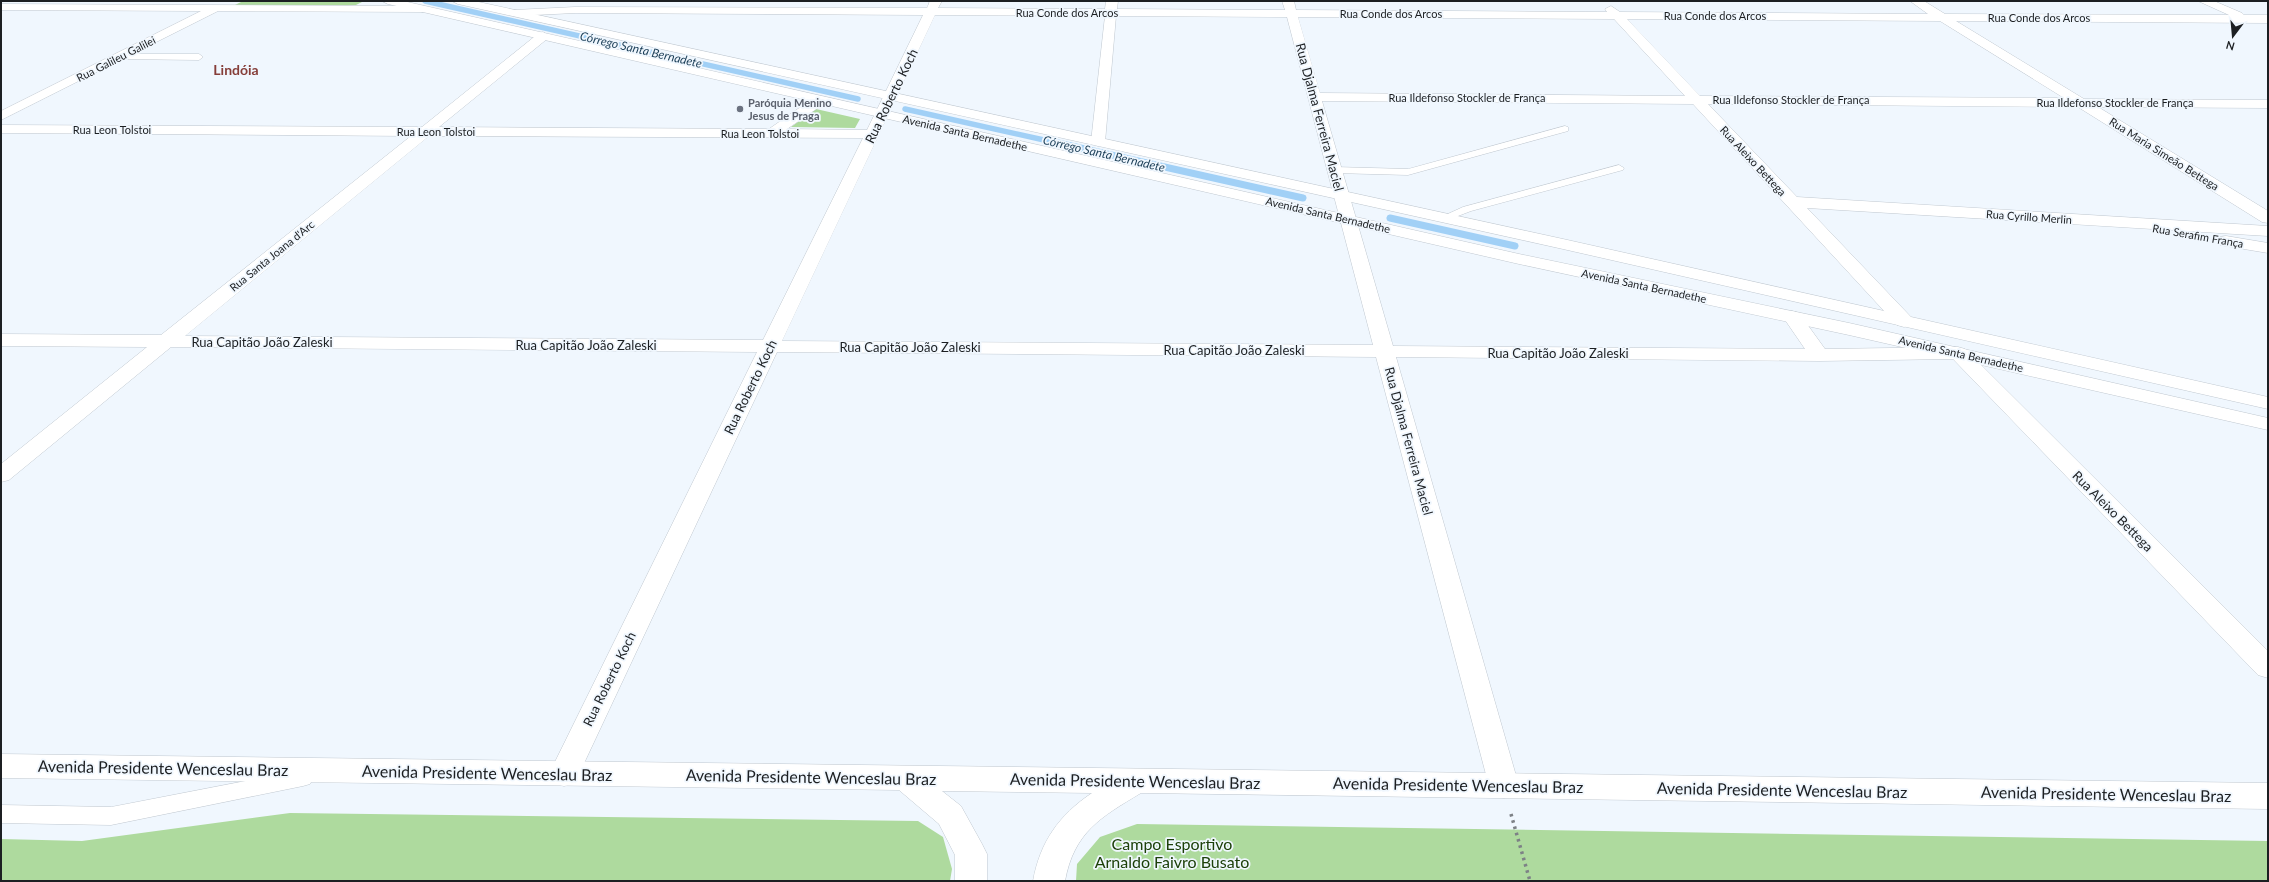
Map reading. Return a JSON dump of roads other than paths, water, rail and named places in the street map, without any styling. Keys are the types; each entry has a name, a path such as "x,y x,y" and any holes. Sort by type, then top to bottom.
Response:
{"street":[{"name":"Rua Galileu Galilei","path":"1,116 231,1"},
{"path":"346,9 363,7 377,1"},
{"name":"Avenida Santa Bernadethe","path":"388,1 820,100 886,105 1098,142 1445,218 2268,403"},
{"name":"Avenida Santa Bernadethe","path":"458,1 559,23 1348,220 1531,262 1958,353 2268,424"},
{"path":"559,23 586,1"},
{"path":"751,11 759,1"},
{"name":"Rua Aleixo Bettega","path":"1603,1 1904,321"},
{"name":"Rua Maria Simeão Bettega","path":"1916,1 2268,218"},
{"path":"2204,1 2268,26"},
{"name":"Rua Conde dos Arcos","path":"514,13 575,10 751,11 934,6 1289,7 1616,16 2268,19"},
{"name":"Rua Roberto Koch","path":"564,774 934,6"},
{"path":"1,7 424,9"},
{"path":"1098,142 1111,7"},
{"name":"Rua Djalma Ferreira Maciel","path":"1289,7 1504,786"},
{"name":"Rua Santa Joana d'Arc","path":"1,475 543,36"},
{"name":"Rua Ildefonso Stockler de França","path":"1314,97 2268,104"},
{"path":"771,134 820,100"},
{"name":"Rua Leon Tolstoi","path":"1,129 872,134"},
{"name":"Rua Cyrillo Merlin","path":"1791,202 2268,231"},
{"name":"Rua Serafim França","path":"2129,223 2268,248"},
{"path":"1792,317 1819,355"},
{"name":"Rua Capitão João Zaleski","path":"1,340 1819,355 1958,353"},
{"name":"Rua Aleixo Bettega","path":"1958,353 2268,668"},
{"name":"Avenida Presidente Wenceslau Braz","path":"1,766 2268,796"},
{"path":"906,778 950,815 971,854 971,881"},
{"path":"1049,881 1050,866 1067,830 1093,807 1136,781"}],"lane":[{"path":"120,57 199,57"},
{"path":"1334,170 1408,172 1565,129"},
{"path":"1445,218 1467,209 1619,168"},
{"path":"1,814 111,816 337,771"}],"waterway":[{"name":"Córrego Santa Bernadete","path":"425,1 858,99"},
{"name":"Córrego Santa Bernadete","path":"905,109 1053,142"},
{"name":"Córrego Santa Bernadete","path":"1049,141 1303,198"},
{"name":"Córrego Santa Bernadete","path":"1390,218 1515,246"}],"place":[{"name":"Paróquia Menino Jesus de Praga","path":"740,109"}],"district":[{"name":"Lindóia","path":"236,70"}],"park label":[{"name":"Campo Esportivo Arnaldo Faivro Busato","path":"1172,853"}]}
